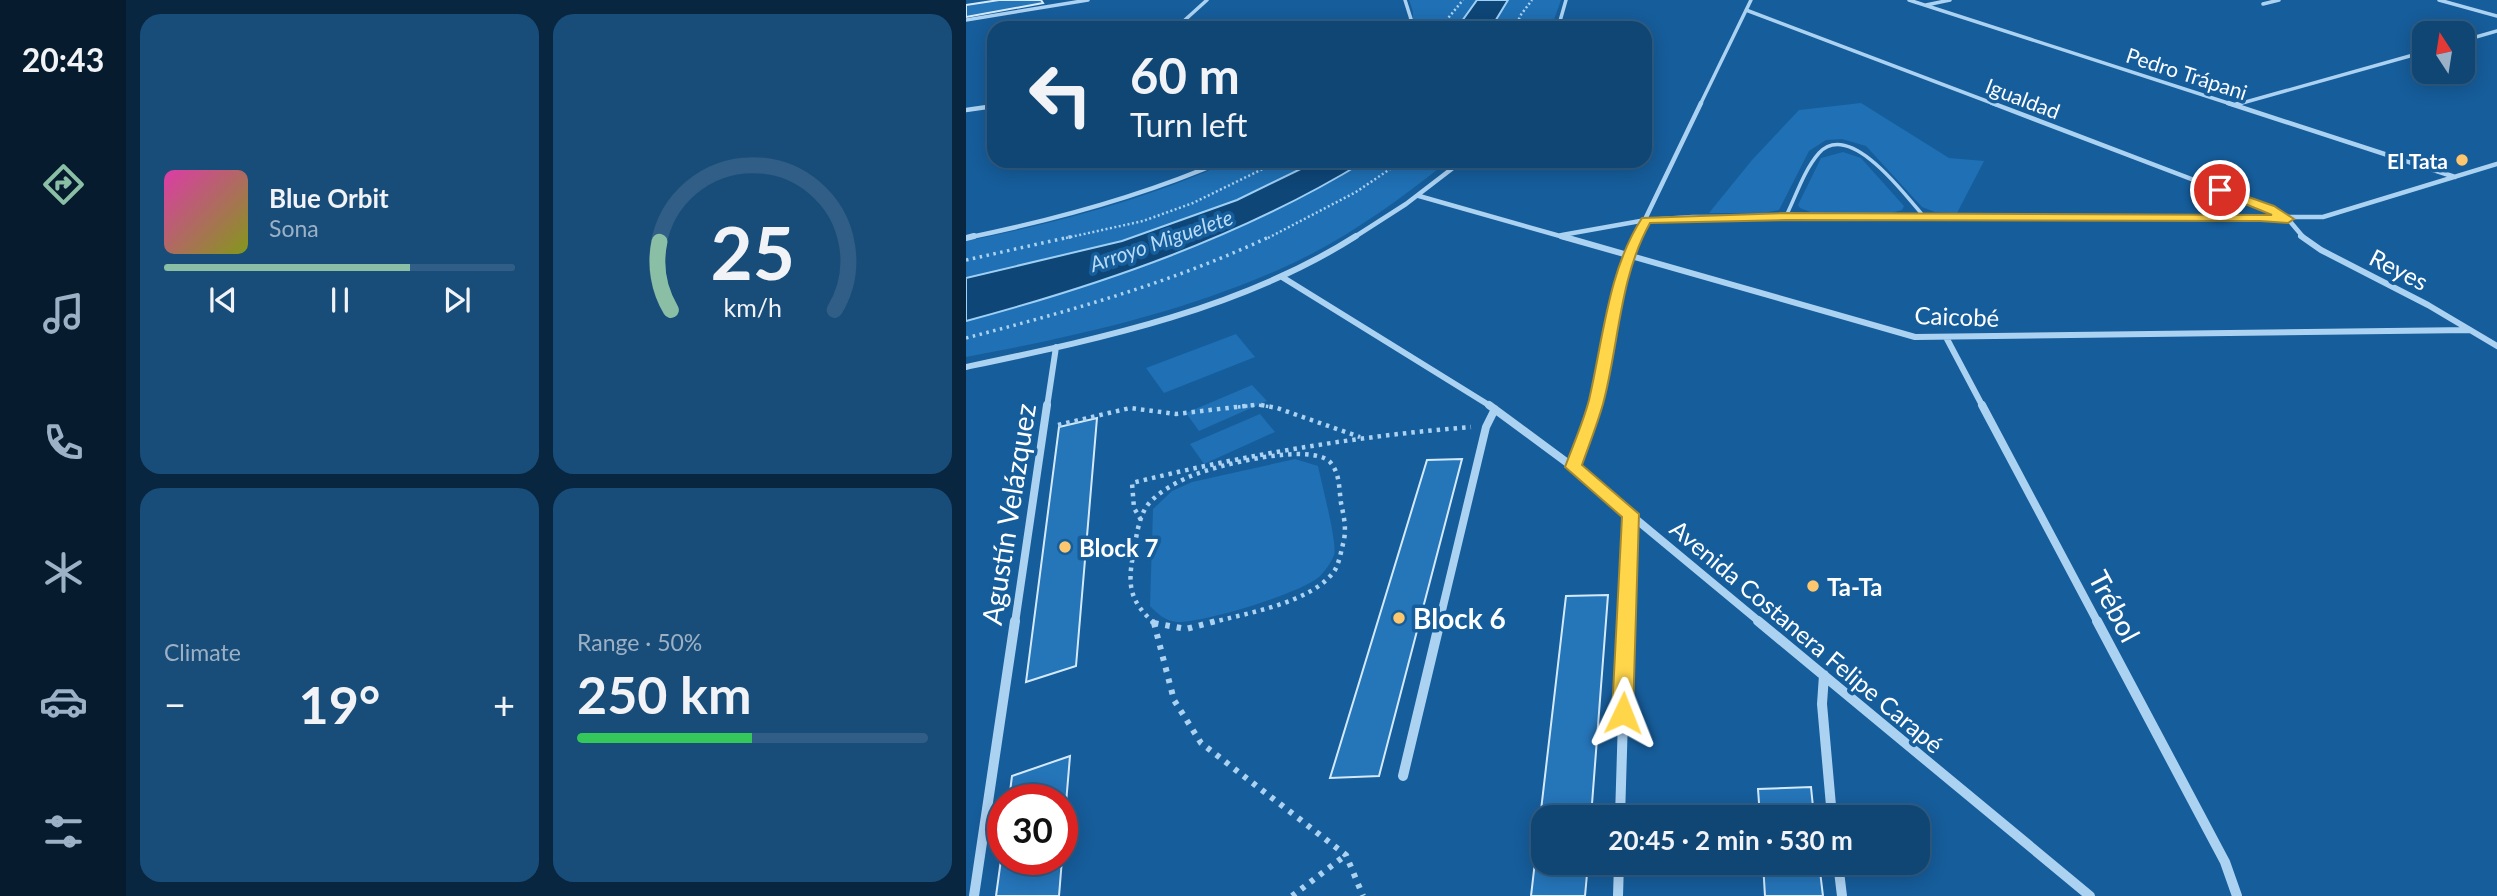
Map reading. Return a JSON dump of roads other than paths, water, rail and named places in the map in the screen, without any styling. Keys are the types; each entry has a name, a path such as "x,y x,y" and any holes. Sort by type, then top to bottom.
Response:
{"street":[{"path":"1051,0 1054,6"},
{"path":"966,20 1088,0"},
{"path":"1184,21 1207,0"},
{"path":"1405,0 1411,19 1409,21"},
{"path":"1560,21 1566,0"},
{"path":"1573,467 1595,404 1620,286 1637,235 1751,0"},
{"name":"Pedro Trápani","path":"1909,0 2455,177"},
{"path":"1925,5 1950,0"},
{"path":"2263,4 2279,0"},
{"path":"2439,0 2497,16"},
{"name":"Igualdad","path":"1746,10 2270,209 2288,219"},
{"path":"2475,37 2497,31"},
{"path":"2234,105 2412,55"},
{"path":"966,110 987,107"},
{"path":"1559,236 1646,220 1786,216 2323,217 2497,164"},
{"path":"966,238 1033,224 1094,207 1203,168"},
{"path":"966,367 1151,325 1282,277 1337,249 1419,196 1453,168"},
{"path":"2483,169 2497,173"},
{"name":"Caicobé","path":"1419,196 1915,337 1947,339 2470,330"},
{"name":"Reyes","path":"2288,219 2302,237 2320,250 2428,305 2497,346"},
{"name":"Avenida Costanera Felipe Carapé","path":"1282,277 1494,409 1573,467 2080,891 2090,896"},
{"name":"Trébol","path":"1947,339 2225,862 2237,896"},
{"name":"Agustín Velázquez","path":"974,896 1056,347"},
{"path":"1403,776 1486,427 1494,409"},
{"path":"1620,805 1630,514"},
{"path":"1824,675 1822,704 1831,805"},
{"path":"1618,896 1619,875"},
{"path":"1839,875 1842,896"}],"lane":[{"path":"1786,216 1819,152 1831,146 1846,145 1861,150 1925,218"}],"water":[{"path":"1477,0 1508,0 1495,21 1462,21"},
{"name":"Arroyo Miguelete","path":"1303,168 1353,168 1271,212 1172,255 1069,291 966,321 966,278 1122,241 1237,200"}],"place":[{"name":"El Tata","path":"2462,160"},
{"name":"Block 7","path":"1065,547"},
{"name":"Ta-Ta","path":"1813,586"},
{"name":"Block 6","path":"1399,618"}]}
